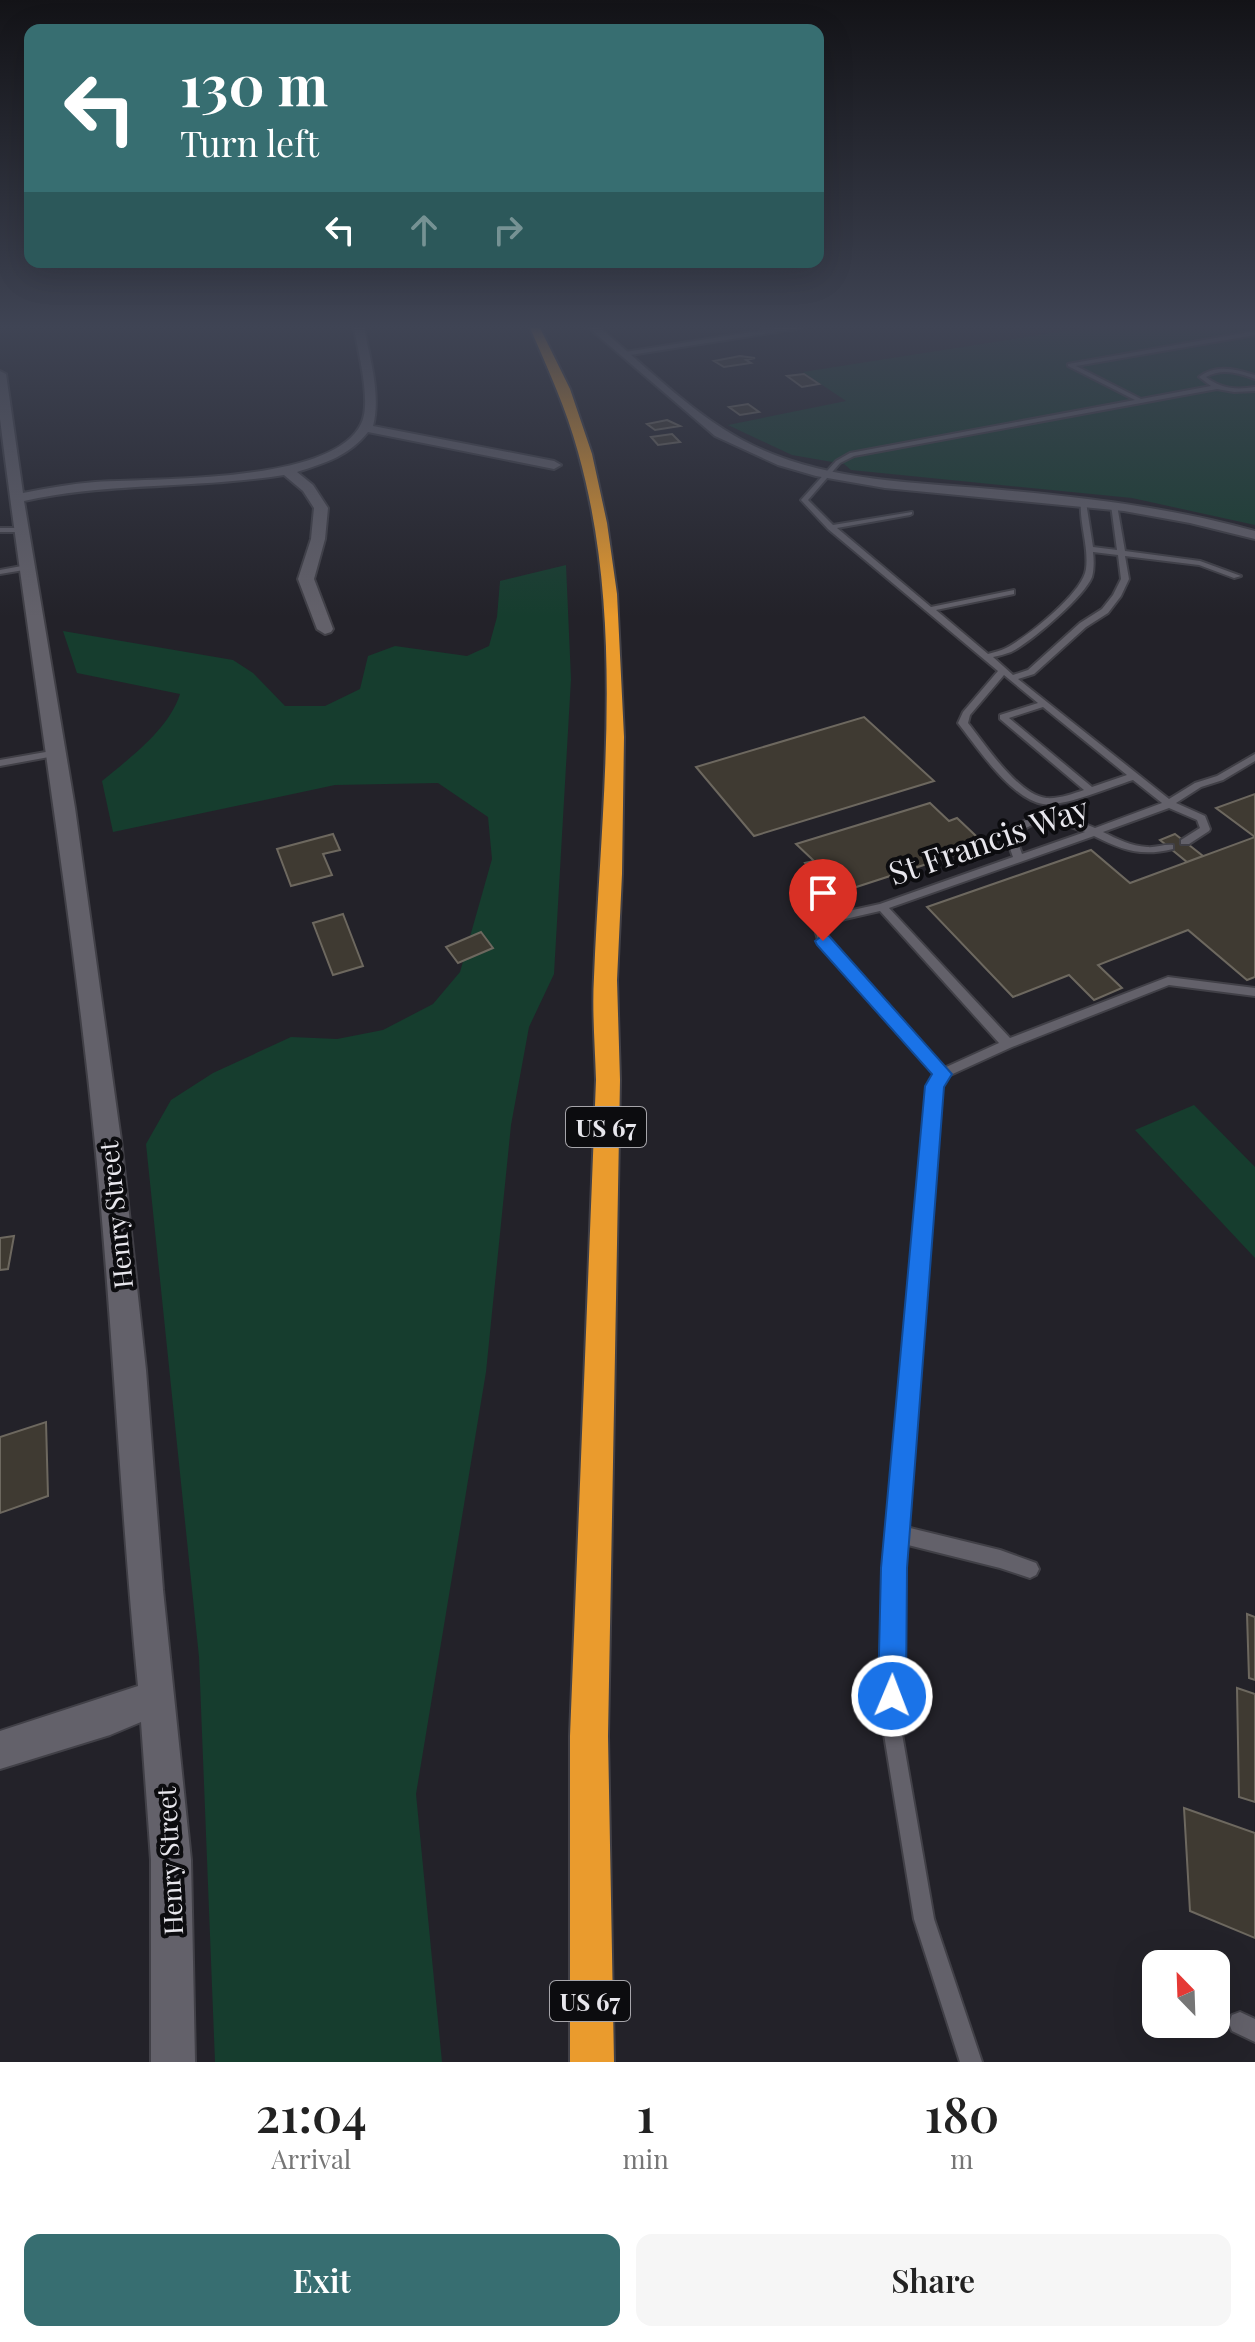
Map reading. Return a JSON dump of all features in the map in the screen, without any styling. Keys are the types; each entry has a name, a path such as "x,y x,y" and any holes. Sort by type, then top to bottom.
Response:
{"highway":[{"name":"US 67","path":"577,424 601,523 610,628 612,873 605,997 608,1080 589,1736 592,2062"}],"street":[{"name":"Henry Street","path":"4,424 17,498 10,530 14,569 57,753 109,1154 131,1370 146,1590 171,1860 173,2062"},
{"path":"17,498 65,489 288,471 345,449 366,424"},
{"path":"712,424 731,440 774,459 826,475 875,483 1166,512 1255,535"},
{"path":"365,428 554,465"},
{"path":"288,471 308,488 321,508 318,539 306,579 325,629"},
{"path":"0,1750 110,1716 158,1696"}],"lane":[{"path":"1014,424 852,454 826,475 804,500 831,527 1044,704 1169,804 1201,818 1205,829 1185,842"},
{"path":"986,657 1010,649 1075,598 1085,585 1089,574 1089,549 1083,502"},
{"path":"1012,678 1031,672 1083,625 1105,611 1125,579 1114,505"},
{"path":"831,527 910,513"},
{"path":"1089,549 1200,563 1237,576"},
{"path":"931,609 1011,592"},
{"path":"1003,671 966,714 963,723 1009,778 1037,800 1051,801 1134,776"},
{"path":"1044,704 1003,717 1091,791"},
{"path":"0,763 57,753"},
{"name":"St Francis Way","path":"1008,1044 882,907 1169,804 1198,785 1220,778 1255,757"},
{"path":"1051,801 1052,816"},
{"path":"1019,858 1013,843 1018,828 1030,821 1052,816 1117,844 1147,851 1169,847"},
{"path":"882,907 819,925 823,941 942,1074"},
{"path":"971,2062 924,1919 892,1728 898,1534 934,1086 942,1074 1008,1044 1168,981 1255,992"},
{"path":"898,1534 1030,1569"}],"green space":[{"path":"1255,424 1255,525 1132,498 851,470 844,464 792,455 728,425"},
{"path":"566,565 571,679 554,974 529,1027 511,1125 486,1372 416,1794 442,2062 215,2062 199,1657 146,1144 171,1100 213,1073 291,1037 337,1039 383,1030 433,1004 460,972 492,859 488,817 438,783 335,785 113,832 102,781 158,731 180,694 77,673 63,631 233,660 253,673 285,706 325,706 360,689 368,656 395,646 467,656 489,646 497,617 500,581"},
{"path":"1194,1105 1255,1167 1255,1258 1135,1130"}],"building":[{"path":"647,424 680,426 655,430"},
{"path":"672,434 680,442 658,445 651,437"},
{"path":"864,717 934,781 754,836 696,767"},
{"path":"1255,794 1255,837 1216,808"},
{"path":"930,803 949,821 957,818 976,836 972,839 979,847 844,891 828,877 814,875 805,863 814,861 796,844"},
{"path":"333,834 340,850 323,854 332,875 291,886 277,849"},
{"path":"1175,834 1203,856 1187,862 1160,840"},
{"path":"1255,837 1255,977 1247,980 1188,930 1098,965 1122,988 1094,1000 1069,975 1013,997 927,907 1091,850 1130,883"},
{"path":"343,914 363,966 333,975 313,923"},
{"path":"481,932 493,948 458,963 446,947"},
{"path":"14,1236 8,1269 0,1270 0,1238"},
{"path":"46,1422 48,1496 0,1513 0,1437"},
{"path":"1247,1614 1255,1617 1255,1680 1249,1678"},
{"path":"1237,1688 1255,1694 1255,1802 1239,1797"},
{"path":"1184,1808 1255,1833 1255,1938 1190,1911"}],"route":[{"path":"823,941 942,1074 934,1086 910,1406 894,1568 892,1696"}]}
